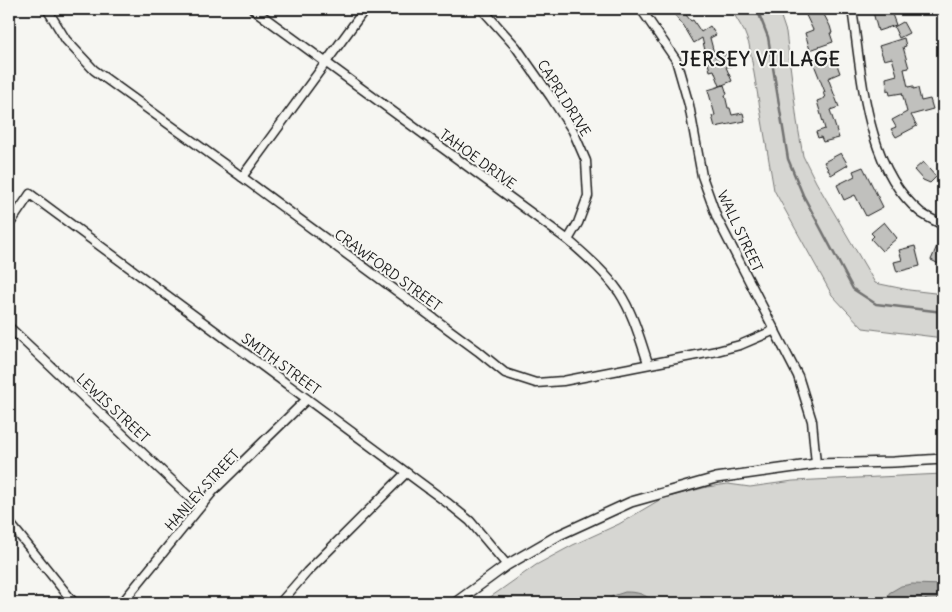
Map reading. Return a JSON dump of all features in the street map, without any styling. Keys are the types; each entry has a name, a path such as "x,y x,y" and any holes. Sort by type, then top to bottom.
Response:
{"street":[{"name":"CRAWFORD STREET","path":"47,9 66,40 94,70 506,373 536,383 563,381 732,347 774,330"},
{"name":"TAHOE DRIVE","path":"253,9 568,240 599,268 620,293 634,320 648,363"},
{"path":"242,177 365,9"},
{"name":"CAPRI DRIVE","path":"482,9 516,46 551,97 573,131 586,161 588,196 578,223 568,240"},
{"name":"WALL STREET","path":"642,9 676,60 690,105 702,176 717,218 798,376 812,421 816,464"},
{"path":"852,9 868,120 878,153 901,192 920,212 943,225"},
{"name":"SMITH STREET","path":"9,224 30,194 470,521 507,565"},
{"name":"LEWIS STREET","path":"9,326 200,507"},
{"name":"HANLEY STREET","path":"122,603 200,507 307,399"},
{"path":"455,603 507,565 559,534 631,502 716,478 816,464 943,459"},
{"path":"280,603 306,572 406,473"},
{"path":"9,522 74,603"}],"shaded area":[{"path":"731,9 775,9 781,17 786,32 803,156 816,182 875,283 943,294 943,338 863,328 832,295 774,190 749,44"},
{"path":"943,474 943,603 482,603 536,565 573,545 619,524 661,499 707,487 728,484 750,487 793,481"},
{"path":"912,584 943,585 943,598 927,599 916,603 890,603 888,600 889,593 901,586"},
{"path":"625,592 641,594 648,597 654,603 602,603 613,596"}],"building":[{"path":"670,9 681,9 691,21 693,20 701,32 710,26 716,35 710,38 715,57 727,54 731,66 726,67 732,81 720,86 714,70 710,71 702,38 694,43 684,26"},
{"path":"803,9 821,9 830,26 833,42 810,50 805,33 813,30"},
{"path":"890,9 896,25 878,31 873,12"},
{"path":"903,22 909,33 899,38 894,27"},
{"path":"904,38 906,46 903,47 909,68 904,69 908,87 918,88 921,101 930,99 933,109 911,115 917,126 896,137 891,129 896,127 892,120 907,112 902,93 890,95 889,90 887,91 886,78 897,75 892,58 884,60 879,46"},
{"path":"833,54 840,73 828,78 839,107 830,110 839,138 823,142 821,137 818,138 816,132 825,129 817,101 825,98 823,92 825,92 813,62"},
{"path":"724,85 728,108 730,108 732,115 743,113 745,121 715,127 712,116 715,115 708,90"},
{"path":"841,153 848,165 831,175 824,162"},
{"path":"923,162 936,177 930,183 923,180 914,170"},
{"path":"863,167 883,207 866,216 855,195 844,200 837,185 855,176 853,171"},
{"path":"884,222 897,238 882,251 871,239 874,236 871,233"},
{"path":"915,246 920,266 897,272 894,262 902,260 899,250"},
{"path":"937,246 943,249 943,266 931,260"}],"waterway":[{"path":"757,9 768,37 788,159 803,195 853,289 876,304 943,312"}],"district":[{"name":"JERSEY VILLAGE","path":"760,59"}]}
